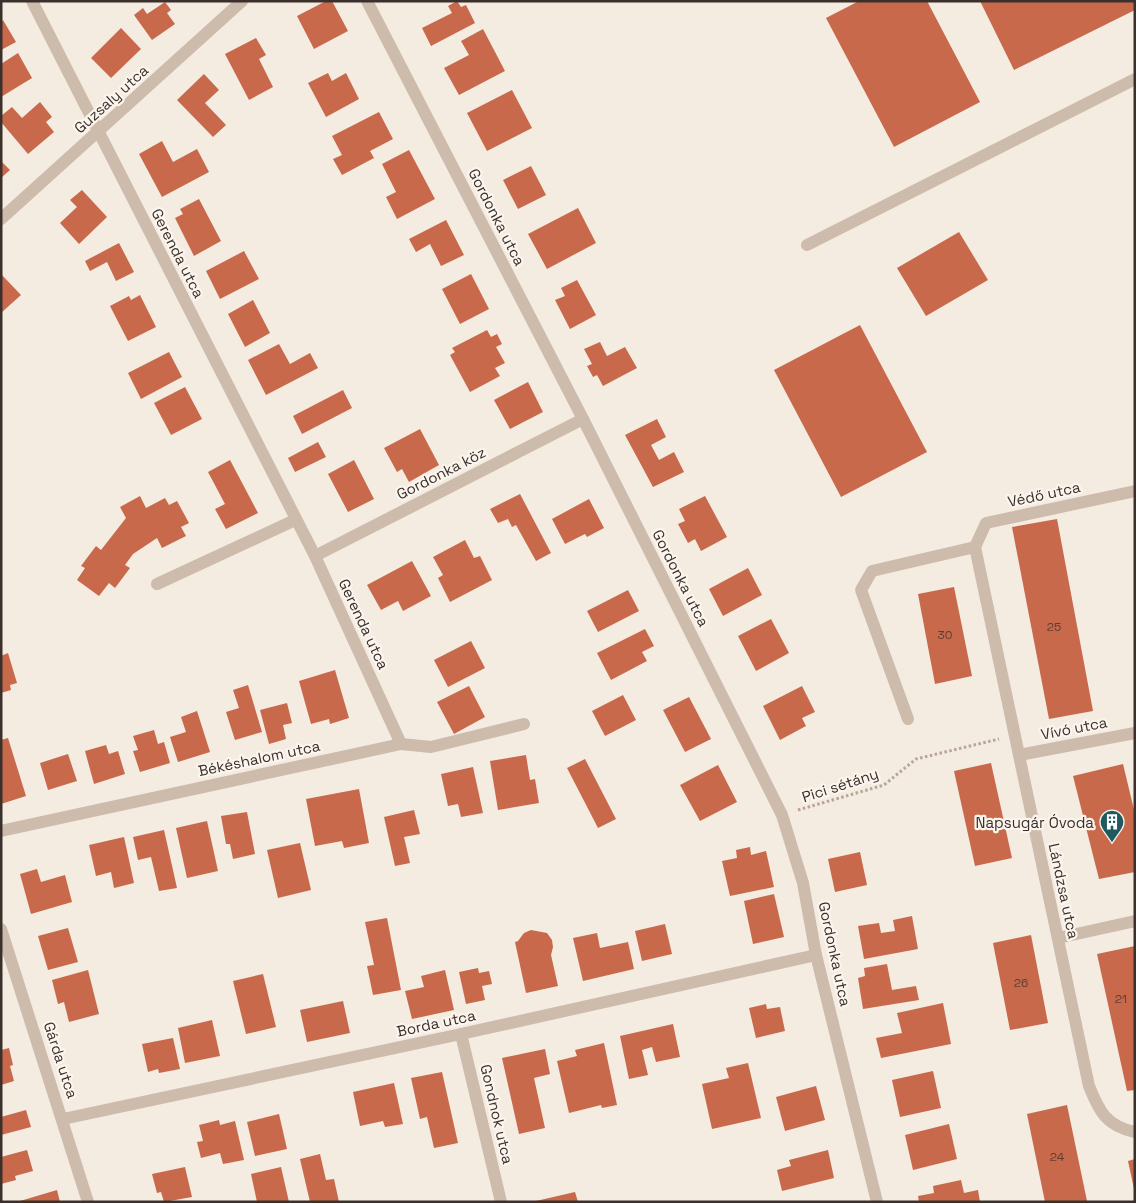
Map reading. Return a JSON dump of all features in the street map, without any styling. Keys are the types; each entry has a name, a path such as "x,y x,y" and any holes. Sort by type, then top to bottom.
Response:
{"street":[{"name":"Gerenda utca","path":"32,1 315,556 401,744"},
{"name":"Guzsaly utca","path":"1,219 242,1"},
{"name":"Gordonka utca","path":"367,1 583,419 782,815 803,882 816,955 877,1202"},
{"path":"807,245 1135,79"},
{"name":"Gordonka köz","path":"315,556 583,419"},
{"name":"Védő utca","path":"975,547 986,523 1135,491"},
{"path":"157,584 295,520"},
{"path":"908,718 861,590 872,571 975,547"},
{"name":"Lándzsa utca","path":"975,547 1089,1086 1099,1111 1120,1128 1135,1132"},
{"name":"Békéshalom utca","path":"1,831 401,744 431,748 524,724"},
{"name":"Vívó utca","path":"1019,756 1135,733"},
{"path":"1058,938 1135,921"},
{"name":"Gárda utca","path":"1,929 88,1202"},
{"name":"Borda utca","path":"62,1119 461,1034 816,955"},
{"name":"Gondnok utca","path":"461,1034 500,1202"}],"path":[{"name":"Pici sétány","path":"782,815 884,785 916,759 1015,735"}],"building":[{"path":"326,1 332,1 348,31 314,49 297,16"},
{"path":"457,1 461,7 466,5 475,23 431,46 422,28 452,13 448,6"},
{"path":"859,1 927,1 980,102 894,147 826,18"},
{"path":"980,1 1135,1 1135,10 1014,70"},
{"path":"165,2 171,10 167,13 175,24 152,40 134,15 143,8 147,14"},
{"path":"3,20 16,42 1,50 1,22"},
{"path":"121,28 141,49 111,78 91,58"},
{"path":"483,29 505,71 459,95 444,68 469,55 461,41"},
{"path":"256,38 266,55 259,59 273,87 249,100 225,54"},
{"path":"18,53 32,78 1,97 1,64"},
{"path":"328,73 332,81 346,73 359,99 326,117 308,83"},
{"path":"204,74 219,90 205,103 226,125 213,137 177,100"},
{"path":"512,90 532,128 487,151 467,113"},
{"path":"40,102 52,117 46,122 54,132 28,154 1,122 1,116 12,107 22,118"},
{"path":"379,112 393,139 370,151 374,158 342,175 333,159 342,155 332,136"},
{"path":"162,141 173,162 197,149 209,172 162,197 139,154"},
{"path":"409,150 435,199 397,219 386,197 396,192 382,164"},
{"path":"1,161 10,170 1,178"},
{"path":"531,166 546,195 518,209 503,180"},
{"path":"82,190 107,217 79,244 60,223 77,207 70,200"},
{"path":"199,199 221,241 194,256 175,218 183,214 180,209"},
{"path":"578,208 596,243 547,269 528,234"},
{"path":"446,220 464,255 441,266 430,244 416,252 409,239"},
{"path":"959,232 988,280 926,316 897,268"},
{"path":"119,243 134,272 116,281 107,262 90,271 85,261"},
{"path":"244,251 259,279 220,299 206,271"},
{"path":"1,274 21,295 1,313"},
{"path":"471,274 489,309 460,324 442,289"},
{"path":"577,280 596,315 570,329 555,300 565,296 561,288"},
{"path":"140,295 156,327 128,341 110,306 129,296 131,300"},
{"path":"253,300 270,333 245,347 228,314"},
{"path":"860,325 927,452 841,497 774,370"},
{"path":"487,330 491,337 497,334 502,344 496,347 505,363 495,368 500,376 470,392 450,355 455,352 452,348"},
{"path":"600,342 607,356 625,347 637,368 603,386 597,375 593,377 587,366 592,364 584,349"},
{"path":"279,344 290,364 310,353 318,368 266,395 248,360"},
{"path":"169,352 182,377 141,399 128,373"},
{"path":"528,382 543,412 510,429 494,400"},
{"path":"185,387 202,419 171,435 154,403"},
{"path":"343,390 352,408 302,434 293,416"},
{"path":"657,419 666,437 651,445 659,460 674,452 684,472 653,487 625,435"},
{"path":"420,429 439,465 409,482 402,469 397,472 384,448"},
{"path":"318,442 326,457 295,472 288,458"},
{"path":"230,460 258,513 226,529 215,509 225,504 208,472"},
{"path":"354,460 374,499 348,512 328,474"},
{"path":"520,494 551,553 536,561 516,525 512,527 508,519 498,523 490,509"},
{"path":"140,496 146,508 165,498 169,505 177,501 189,523 181,527 186,536 162,548 157,538 133,554 125,565 130,568 115,588 109,583 99,596 77,580 85,568 81,566 96,546 101,550 126,518 120,507"},
{"path":"705,496 727,537 701,551 695,539 688,543 678,524 685,521 679,509"},
{"path":"589,499 604,528 587,537 585,534 565,544 552,519"},
{"path":"1057,519 1093,711 1049,719 1012,527"},
{"path":"465,540 474,558 480,556 492,580 450,602 438,578 443,575 433,557"},
{"path":"412,561 431,596 403,611 398,601 381,610 367,585"},
{"path":"748,568 762,595 723,616 709,589"},
{"path":"954,587 972,676 935,684 918,594"},
{"path":"628,590 639,611 598,632 587,611"},
{"path":"771,619 789,653 756,671 738,636"},
{"path":"645,629 654,646 642,652 647,661 611,680 597,653"},
{"path":"471,641 485,668 448,687 434,660"},
{"path":"8,653 17,683 10,685 11,690 1,693 1,656"},
{"path":"335,670 349,718 330,724 329,719 311,724 299,681"},
{"path":"248,685 262,732 235,740 226,712 239,708 233,690"},
{"path":"469,686 485,717 454,734 437,702"},
{"path":"802,686 815,712 802,718 806,726 780,740 763,706"},
{"path":"623,695 636,720 605,736 592,711"},
{"path":"689,697 711,739 685,752 663,710"},
{"path":"287,703 292,723 283,725 286,739 269,744 260,710"},
{"path":"197,711 210,752 178,762 170,737 186,732 181,717"},
{"path":"154,730 158,744 164,742 170,763 140,772 133,751 138,750 133,736"},
{"path":"8,738 26,796 1,804 1,740"},
{"path":"106,745 109,754 118,751 125,774 94,784 85,751"},
{"path":"68,754 77,781 48,790 40,763"},
{"path":"526,755 530,780 535,779 539,803 498,810 490,761"},
{"path":"585,759 616,819 598,828 567,768"},
{"path":"991,763 1012,858 975,866 954,771"},
{"name":"Napsugár Óvoda","path":"1123,764 1135,814 1135,872 1099,879 1073,776"},
{"path":"718,765 737,802 700,821 680,785"},
{"path":"473,767 483,813 461,817 458,804 448,806 441,774"},
{"path":"359,789 369,843 344,848 342,841 315,846 306,799"},
{"path":"414,810 420,834 404,837 410,863 395,866 384,817"},
{"path":"247,812 255,854 233,859 230,844 226,844 221,816"},
{"path":"207,821 218,871 187,878 176,828"},
{"path":"164,830 177,888 159,891 151,857 138,860 133,837"},
{"path":"124,837 134,883 114,888 111,872 96,876 89,845"},
{"path":"300,843 311,890 278,898 267,850"},
{"path":"750,847 751,855 766,851 774,887 730,896 722,861 737,858 736,850"},
{"path":"860,852 867,885 835,892 828,859"},
{"path":"37,869 41,882 65,875 72,902 31,914 20,874"},
{"path":"774,894 784,937 753,944 744,901"},
{"path":"912,916 918,949 864,959 858,926 879,923 881,933 895,931 893,920"},
{"path":"387,918 401,990 373,995 367,966 374,965 365,922"},
{"path":"665,924 672,954 642,961 635,931"},
{"path":"68,928 78,962 48,970 38,936"},
{"path":"531,930 547,933 552,940 551,955 558,986 526,993 515,942 524,933"},
{"path":"597,933 600,948 628,942 634,969 583,981 573,938"},
{"path":"1031,935 1048,1023 1010,1030 993,943"},
{"path":"1135,946 1135,1090 1127,1091 1097,954"},
{"path":"887,964 892,990 916,986 919,1000 863,1009 858,978 865,976 864,968"},
{"path":"478,968 479,973 489,971 492,984 482,986 485,1000 466,1004 459,972"},
{"path":"88,970 99,1014 69,1022 64,1002 58,1004 52,980"},
{"path":"445,970 454,1010 412,1019 405,991 424,987 421,976"},
{"path":"263,974 276,1027 246,1034 233,981"},
{"path":"343,1001 350,1033 307,1042 300,1010"},
{"path":"943,1003 951,1044 881,1058 876,1038 902,1033 897,1013"},
{"path":"766,1004 767,1009 780,1007 785,1031 756,1038 749,1008"},
{"path":"212,1020 220,1056 185,1063 178,1028"},
{"path":"673,1024 680,1057 656,1062 652,1047 642,1050 648,1075 629,1079 620,1036"},
{"path":"173,1038 180,1069 159,1073 158,1069 148,1072 142,1044"},
{"path":"604,1043 617,1105 602,1108 601,1105 569,1113 557,1061 577,1056 575,1050"},
{"path":"9,1048 13,1065 10,1066 14,1081 1,1085 1,1050"},
{"path":"545,1049 550,1074 534,1078 545,1128 519,1134 502,1058"},
{"path":"748,1063 761,1118 712,1129 702,1084 729,1078 726,1068"},
{"path":"933,1071 941,1108 900,1117 892,1080"},
{"path":"442,1072 458,1143 434,1148 427,1117 420,1119 411,1078"},
{"path":"394,1083 403,1124 385,1127 383,1121 360,1126 353,1092"},
{"path":"816,1086 825,1120 785,1131 776,1097"},
{"path":"1067,1105 1087,1201 1045,1202 1027,1114"},
{"path":"26,1110 31,1127 1,1135 1,1117"},
{"path":"279,1114 287,1149 255,1156 247,1122"},
{"path":"219,1120 220,1125 235,1121 244,1160 223,1164 220,1153 201,1158 197,1142 203,1141 199,1125"},
{"path":"949,1124 957,1159 913,1170 905,1135"},
{"path":"27,1150 33,1171 15,1176 16,1180 1,1184 1,1157"},
{"path":"828,1150 834,1178 782,1191 777,1170 791,1166 789,1160"},
{"path":"320,1154 326,1180 334,1179 339,1202 310,1202 300,1159"},
{"path":"1135,1159 1135,1189 1134,1189 1128,1161"},
{"path":"185,1167 192,1197 164,1202 161,1192 157,1193 152,1174"},
{"path":"281,1167 289,1202 257,1202 251,1174"},
{"path":"961,1180 964,1193 978,1190 980,1202 919,1202 918,1196 934,1193 933,1186"},
{"path":"57,1190 60,1202 20,1202 20,1201"},
{"path":"575,1192 578,1202 536,1202 536,1201"}],"place":[{"name":"Napsugár Óvoda","path":"1112,843"}]}
